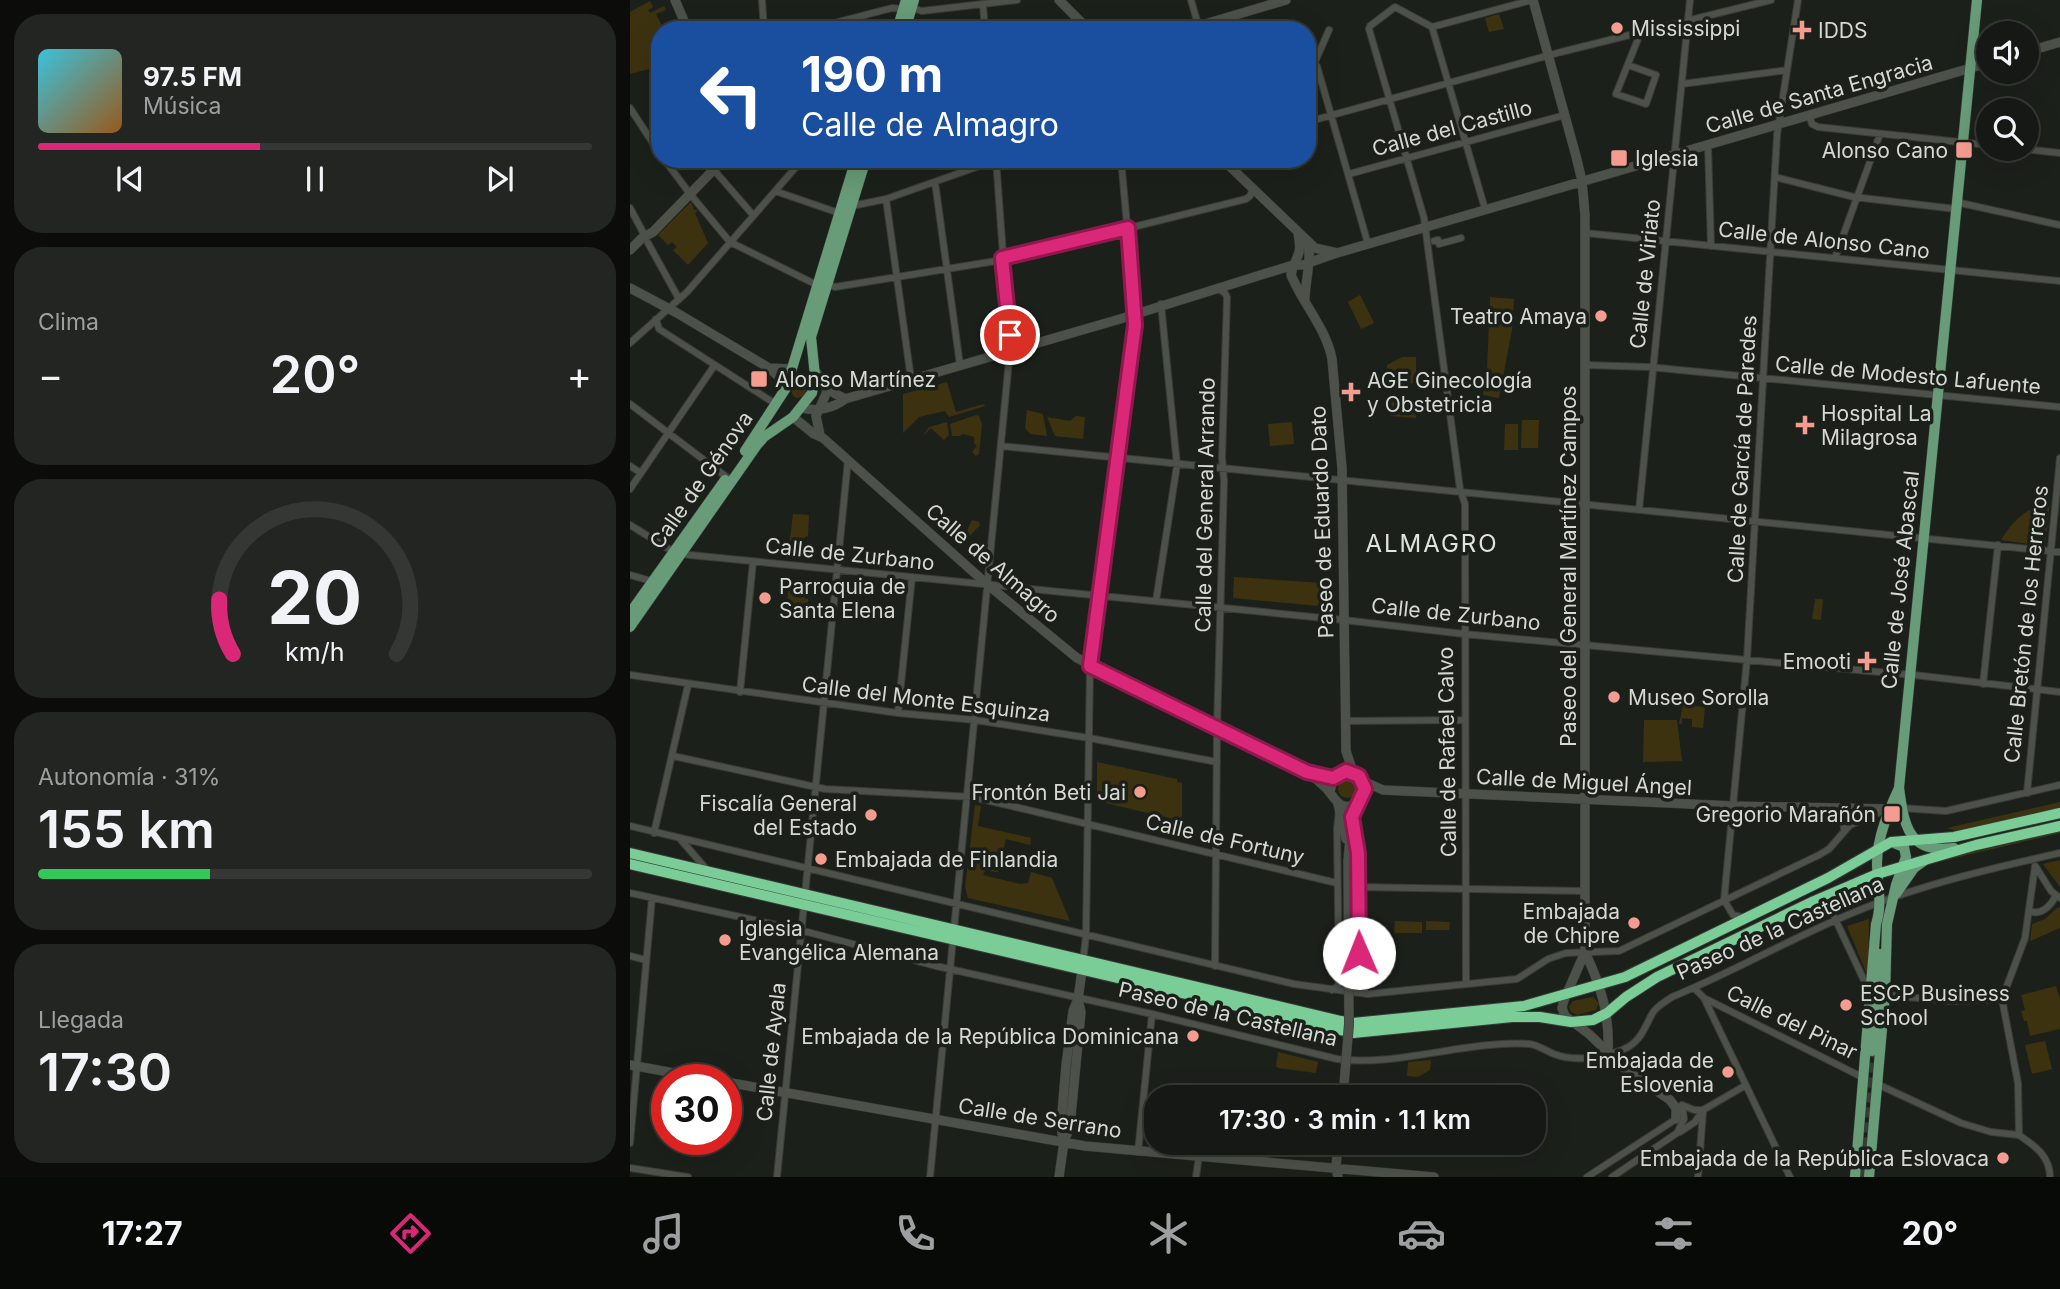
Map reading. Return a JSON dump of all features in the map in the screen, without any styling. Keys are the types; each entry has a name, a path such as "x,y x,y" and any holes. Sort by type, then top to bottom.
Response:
{"highway":[{"path":"1915,839 1967,835 2060,813"},
{"name":"Paseo de la Castellana","path":"1607,1013 1657,977 1814,901 1877,874 1976,845 2060,826"},
{"name":"Paseo de la Castellana","path":"1082,966 1353,1023 1524,1006 1625,977 1828,878 1891,842 1915,839"},
{"name":"Paseo de la Castellana","path":"630,853 710,872 804,900"},
{"name":"Paseo de la Castellana","path":"630,864 804,900 953,935 1343,1032 1512,1017 1540,1017 1572,1022"},
{"path":"1572,1022 1593,1020 1607,1013"}],"main road":[{"name":"Calle de José Abascal","path":"1899,788 1977,0"},
{"path":"901,21 909,4"},
{"path":"786,388 788,398 802,408 814,387 810,341 839,213 853,168"},
{"path":"822,285 863,168"},
{"name":"Calle de Génova","path":"730,479 786,388 822,285"},
{"path":"792,369 814,370"},
{"path":"778,402 793,417"},
{"name":"Calle de Génova","path":"630,613 764,437 802,408"},
{"name":"Calle de Génova","path":"630,627 656,582"},
{"path":"1899,788 1905,825 1922,845 1937,850 1976,845"},
{"path":"1855,1177 1864,1053 1876,924 1879,916 1879,848 1889,809 1899,788"},
{"path":"1869,1177 1885,995 1887,924 1906,850 1902,845 1891,842"},
{"path":"1894,897 1914,868 1930,858"},
{"path":"1861,881 1880,888"},
{"path":"1872,1051 1880,967 1879,916"}],"street":[{"path":"675,0 684,21"},
{"path":"762,0 763,21"},
{"path":"842,21 909,4 922,11 1017,0"},
{"path":"1059,0 1080,21"},
{"path":"1191,0 1197,21"},
{"path":"1221,21 1286,0"},
{"path":"1485,209 1432,27 1532,0"},
{"name":"Paseo del General Martínez Campos","path":"1532,0 1582,181 1585,233 1585,952"},
{"name":"Calle de Viriato","path":"1639,510 1690,0"},
{"path":"1316,120 1449,82 1771,0"},
{"name":"Calle de García de Paredes","path":"1724,901 1747,659 1779,124 1798,0"},
{"path":"1969,0 1977,0"},
{"path":"983,5 984,21"},
{"name":"Calle de Rafael Calvo","path":"1432,27 1394,8 1370,26 1371,39 1425,228 1461,492 1465,504 1466,984"},
{"path":"1316,55 1329,30"},
{"path":"1628,65 1656,75 1646,104 1616,94 1640,34"},
{"path":"2039,48 2060,42"},
{"path":"1316,66 1368,244"},
{"name":"Calle de Santa Engracia","path":"818,410 845,399 1161,304 1293,265 1308,264 1485,209 1976,67"},
{"path":"1682,84 1787,70"},
{"path":"630,108 651,140"},
{"name":"Calle del Castillo","path":"1349,174 1565,115"},
{"path":"1809,116 1816,127 1976,144"},
{"path":"1835,258 1880,134"},
{"path":"1708,145 1711,246"},
{"path":"2039,151 2060,153"},
{"path":"671,168 730,242 822,285 835,287 1002,258 1246,199 1252,188"},
{"path":"630,343 679,299 795,168"},
{"path":"852,206 886,199 974,168"},
{"path":"930,1177 1010,350 997,168"},
{"path":"1059,1177 1063,1142 1070,1126 1081,1012 1078,999 1086,935 1090,666 1135,313 1122,168"},
{"path":"1231,168 1318,250 1337,253"},
{"path":"630,250 647,239 714,170 753,215"},
{"path":"1775,177 1857,197 1956,205 2060,225"},
{"path":"935,182 960,365"},
{"path":"775,191 839,213"},
{"path":"886,199 911,379"},
{"path":"630,208 679,299"},
{"path":"1293,265 1301,249 1298,233"},
{"name":"Calle de Alonso Cano","path":"1585,233 2060,281"},
{"path":"1433,241 1438,240 1439,244 1461,238"},
{"path":"1305,298 1310,249 1306,240"},
{"name":"Paseo de Eduardo Dato","path":"1293,265 1291,275 1305,298 1330,353 1342,480 1346,751 1353,772"},
{"path":"630,288 769,369 779,377 786,388"},
{"name":"Calle del General Arrando","path":"1215,966 1217,728 1227,297 1216,288"},
{"path":"1156,601 1177,465 1161,304"},
{"path":"656,319 659,329 714,366 778,402"},
{"name":"Calle de Modesto Lafuente","path":"1586,365 1653,368 2060,407"},
{"path":"630,489 714,366"},
{"path":"769,369 792,369"},
{"path":"814,370 827,387 845,399"},
{"path":"820,435 816,420 827,387"},
{"path":"630,404 730,479"},
{"path":"802,408 818,410"},
{"name":"Calle de Almagro","path":"793,417 814,434 820,435 988,585 1077,658 1307,772 1329,792"},
{"path":"1001,446 2060,552"},
{"name":"Calle Bretón de los Herreros","path":"2027,793 2060,458"},
{"path":"800,930 848,460"},
{"path":"630,466 641,473"},
{"path":"630,524 677,553"},
{"path":"1983,684 1998,545"},
{"name":"Calle de Zurbano","path":"677,553 2060,692"},
{"path":"740,692 753,562"},
{"path":"630,575 656,582"},
{"path":"898,713 912,577"},
{"name":"Calle del Monte Esquinza","path":"630,675 898,713 975,720 1217,762"},
{"path":"654,832 688,685"},
{"path":"1346,721 1465,719"},
{"name":"Paseo de Eduardo Dato","path":"1336,775 1346,751"},
{"name":"Calle de Fortuny","path":"673,756 816,786 967,796 1337,883"},
{"name":"Calle de Almagro","path":"1307,772 1336,775"},
{"path":"1344,1085 1349,1024 1348,848 1352,817 1365,789 1363,781 1353,772 1336,775 1329,792 1338,807 1348,848"},
{"name":"Calle de Miguel Ángel","path":"1363,781 1383,790 1734,806 1889,809"},
{"name":"Paseo de la Castellana","path":"630,827 936,897 1215,966 1332,990 1368,994 1517,979 1554,957 1571,952 1619,951 1819,855 1829,849 1844,831 1859,819 1889,809 1946,811 2060,785"},
{"name":"Calle de Miguel Ángel","path":"1360,801 1383,790"},
{"path":"1338,807 1347,807 1360,801"},
{"path":"1332,990 1338,986 1339,980 1338,807"},
{"path":"1825,809 1843,817 1844,831"},
{"path":"1352,817 1358,853 1359,983 1368,994"},
{"path":"679,839 710,872"},
{"name":"Paseo de la Castellana","path":"630,893 800,930 1078,999 1352,1061 1460,1048 1524,1044 1536,1045 1569,1058 1587,1058 1622,1050 1643,1035 1652,1013 1658,1006 1835,920 1894,897 1979,870 2034,862 2060,853"},
{"path":"2029,911 2043,911 2058,896 2045,883 2034,862"},
{"path":"2019,1135 2018,1083 2002,999 2022,950 2034,862"},
{"path":"1358,887 1585,891"},
{"path":"630,1143 633,1065 652,898"},
{"name":"Paseo de la Castellana","path":"1724,901 1733,915 1746,918"},
{"path":"1814,901 1825,903 1870,993"},
{"name":"Calle de Ayala","path":"777,1177 800,930"},
{"path":"1585,952 1600,985 1607,1013 1608,1053"},
{"path":"1585,952 1563,1011 1623,1068 1670,1100 1694,1110 1703,1110"},
{"path":"630,956 646,960"},
{"path":"1694,988 1704,998 1790,1177"},
{"path":"1885,995 1951,1001 2002,999"},
{"name":"Calle del Pinar","path":"1704,998 1864,1078"},
{"path":"1138,1152 1152,1014"},
{"path":"633,1065 651,1068"},
{"path":"1877,1084 1961,1123 1991,1132 2019,1135 2045,1156 2049,1163 2050,1177"},
{"name":"Calle de Serrano","path":"742,1085 1063,1142 1138,1152 1199,1156 1337,1172 1434,1177"},
{"path":"1612,1177 1695,1122 1703,1110 1746,1085"},
{"path":"1587,1177 1676,1119 1676,1108 1670,1100"},
{"path":"1677,1133 1683,1123 1682,1105"},
{"path":"1698,1177 1703,1110"},
{"path":"1196,1177 1199,1156"},
{"path":"630,1168 688,1177"},
{"path":"1329,1177 1337,1172"}],"shaded area":[{"path":"650,1 653,7 648,10 650,13 664,6 666,10 656,14 660,21 651,21 651,68 630,74 630,12"},
{"path":"1499,14 1504,29 1489,32 1485,18"},
{"path":"691,202 694,210 698,210 695,213 708,243 688,265 673,250 677,247 672,242 668,245 658,235"},
{"path":"1360,295 1374,323 1361,329 1348,302"},
{"path":"1490,297 1514,299 1512,330 1499,398 1483,395 1487,370"},
{"path":"1402,357 1416,357 1416,383 1386,385 1387,365"},
{"path":"802,374 808,378 809,383 804,396 797,398 793,396 791,389 795,377"},
{"path":"947,382 956,412 984,404 985,406 949,417 945,411 919,417 903,433 903,394"},
{"path":"1391,402 1417,404 1416,418 1390,416"},
{"path":"1027,410 1043,414 1047,436 1030,434 1025,428"},
{"path":"976,415 982,425 979,454 976,456 972,452 977,446 974,437 963,434 952,436 950,424"},
{"path":"1076,416 1085,417 1083,439 1055,436 1047,417 1070,421"},
{"path":"1522,420 1539,420 1538,448 1521,448"},
{"path":"947,422 949,435 944,440 931,428 923,436 929,427"},
{"path":"1292,422 1294,444 1270,446 1268,424"},
{"path":"1505,424 1518,424 1518,450 1504,450"},
{"path":"2050,501 2045,546 2001,540 2021,516"},
{"path":"939,508 967,531 972,520 980,525 967,539 936,511"},
{"path":"793,514 809,515 808,536 789,547"},
{"path":"1234,577 1321,583 1319,606 1233,598"},
{"path":"788,591 804,593 804,598 808,599 808,608 787,606"},
{"path":"1815,599 1823,599 1821,620 1812,619"},
{"path":"1683,705 1705,707 1703,728 1692,727 1692,719 1682,718 1682,724 1679,724"},
{"path":"1644,720 1677,720 1682,761 1643,762"},
{"name":"Frontón Beti Jai","path":"1097,762 1177,779 1177,782 1182,783 1182,821 1097,801"},
{"path":"1343,780 1351,780 1356,789 1354,796 1343,798 1338,793 1338,785"},
{"path":"2060,802 2060,808 1956,831 1947,828"},
{"path":"975,805 981,806 978,826 1031,838 1030,845 1006,839 998,872 989,871 987,867 983,875 1020,884 1028,883 1031,872 1052,878 1070,921 968,898 965,887"},
{"path":"2060,833 1942,861 1942,859"},
{"path":"2060,860 2060,887 2043,864"},
{"path":"2058,907 2060,928 2030,941 2032,924 2045,919"},
{"path":"1869,919 1868,977 1847,926"},
{"path":"1395,921 1422,922 1422,933 1394,933"},
{"path":"1426,921 1450,922 1449,930 1426,930"},
{"path":"2056,986 2060,1000 2060,1029 2030,1036 2027,1021 2024,1021 2021,1011 2025,1010 2021,995"},
{"path":"1593,997 1599,1003 1596,1010 1577,1015 1571,1012 1569,1007 1573,1001"},
{"path":"2045,1041 2052,1069 2032,1074 2025,1045"},
{"path":"1278,1052 1318,1062 1316,1073 1278,1068"},
{"path":"1431,1060 1430,1070 1418,1077 1407,1076 1408,1062"}],"tunnel":[{"path":"1860,1177 1872,1051"}],"place":[{"name":"Mississippi","path":"1617,28"},
{"name":"IDDS","path":"1802,30"},
{"name":"Alonso Cano","path":"1964,150"},
{"name":"Iglesia","path":"1619,158"},
{"name":"Teatro Amaya","path":"1601,316"},
{"name":"Alonso Martínez","path":"759,379"},
{"name":"AGE Ginecología y Obstetricia","path":"1351,392"},
{"name":"Hospital La Milagrosa","path":"1805,425"},
{"name":"Parroquia de Santa Elena","path":"765,598"},
{"name":"Emooti","path":"1867,661"},
{"name":"Museo Sorolla","path":"1614,697"},
{"name":"Frontón Beti Jai","path":"1140,792"},
{"name":"Gregorio Marañón","path":"1892,814"},
{"name":"Fiscalía General del Estado","path":"871,815"},
{"name":"Embajada de Finlandia","path":"821,859"},
{"name":"Embajada de Chipre","path":"1634,923"},
{"name":"Iglesia Evangélica Alemana","path":"725,940"},
{"name":"ESCP Business School","path":"1846,1005"},
{"name":"Embajada de la República Dominicana","path":"1193,1036"},
{"name":"Embajada de Eslovenia","path":"1728,1072"},
{"name":"Embajada de la República Eslovaca","path":"2003,1158"}],"district":[{"name":"ALMAGRO","path":"1432,543"}],"route":[{"path":"1010,335 1002,258 1128,228 1135,325 1090,666 1307,772 1333,778 1346,771 1359,776 1365,789 1352,817 1358,853 1359,953"}]}
